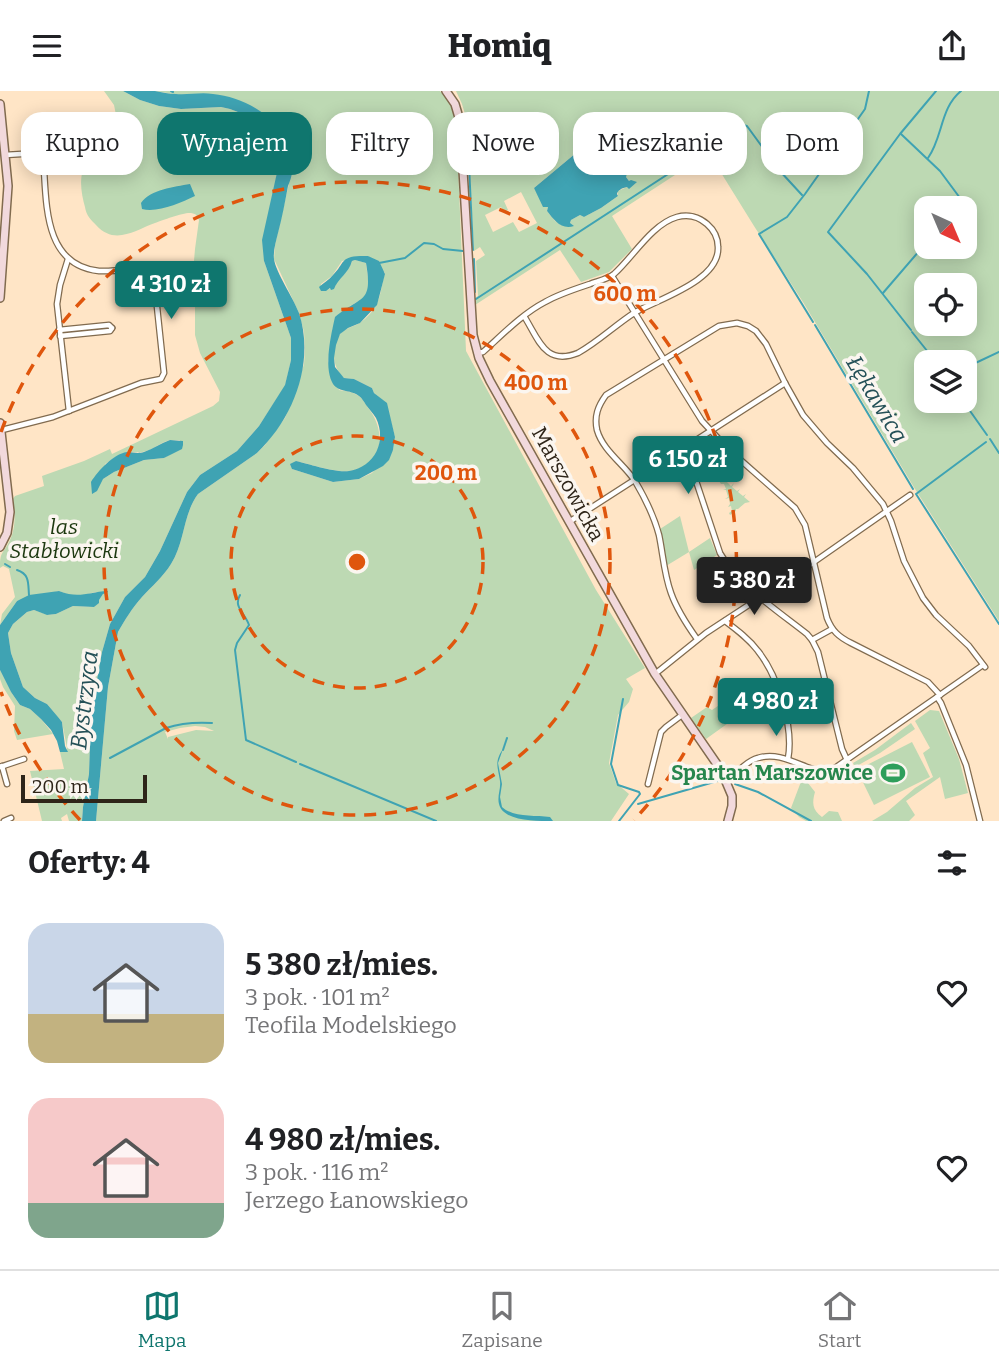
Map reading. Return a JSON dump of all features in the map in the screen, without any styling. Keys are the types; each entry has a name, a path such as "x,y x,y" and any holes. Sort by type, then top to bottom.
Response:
{"street":[{"name":"Marszowicka","path":"446,91 455,104 460,121 472,335 477,353 490,381 655,674 726,779 732,806 728,821"},
{"path":"0,104 8,186 3,221 0,298"},
{"path":"1,430 69,411 131,386 161,379 164,373 153,269 147,267 100,271 68,259 50,228 43,156 38,153 3,150"},
{"path":"477,353 482,352 524,316 545,302 612,276 650,236 673,218 696,217 714,232 718,253 711,269 687,287 635,313 588,348 568,357 559,358 546,351 524,316"},
{"path":"68,259 61,278 57,304 69,411"},
{"path":"612,276 702,421 728,449 795,508 805,525 832,629 841,638 928,682 938,696 966,765 980,821"},
{"path":"697,639 670,592 654,519 646,500 635,481 602,441 596,417 599,405 606,395 719,326 740,323 756,331 766,344 803,415 876,494 887,512 904,561 923,599 969,646 984,666 832,770 823,773 788,759 767,756 749,761 736,774 726,779"},
{"path":"109,325 112,328 110,331 60,333 109,325"},
{"path":"569,522 785,383"},
{"path":"0,423 10,512 7,533 0,547"},
{"path":"685,448 720,553 727,566 812,640 818,652 847,760"},
{"path":"693,472 728,449"},
{"path":"655,674 697,639 910,495"},
{"path":"725,621 745,638 767,663 786,719 788,759"},
{"path":"812,640 832,629"},
{"path":"648,784 661,732 683,715"},
{"path":"7,784 1,767 24,759"},
{"path":"4,821 11,818"}],"green space":[{"name":"las Stabłowicki","path":"104,91 123,91 159,106 181,109 221,107 238,112 157,112 157,175 277,175 264,261 291,338 291,360 285,386 259,426 237,451 200,475 187,492 145,577 125,597 110,624 91,712 89,774 82,821 69,821 67,814 61,818 62,821 42,821 30,771 64,769 60,752 67,752 67,748 62,722 47,704 23,687 11,653 8,633 13,624 27,612 34,610 48,615 73,606 94,607 103,594 107,593 96,592 80,596 59,591 17,601 0,625 2,614 15,597 9,569 3,566 0,568 1,555 13,530 13,499 44,486 42,476 110,449 112,454 213,406 219,401 220,392 200,353 195,335 195,307 191,296 199,220 196,215 179,215 125,235 110,235 92,221 86,212 81,189 82,175 143,175 143,112 115,112 114,105","holes":["170,440 180,440 177,450 164,458 144,460 103,479 105,464 123,454 145,451"]},
{"path":"155,91 440,91 451,103 454,112 447,112 447,175 458,175 466,351 596,590 645,668 626,679 633,689 629,702 618,715 609,763 616,783 629,794 611,821 96,821 108,687 118,632 135,605 171,564 179,547 189,510 198,494 257,453 285,418 304,364 304,332 299,313 274,259 291,175 312,175 312,112 242,112 192,94","holes":["368,256 385,273 376,306 358,324 341,333 335,344 334,356 337,368 344,378 354,379 372,388 386,403 395,437 393,450 372,473 359,479 333,482 292,469 296,461 330,470 349,471 369,463 375,456 380,438 375,418 359,396 339,390 328,361 333,328 350,306 364,298 368,291 366,263 352,261 335,287 321,291 321,284 332,276 342,261","195,726 214,731 196,730 168,739 165,732"]},
{"path":"456,91 999,91 999,621 722,175 747,175 747,112 573,112 573,156 559,167 559,112 464,112"},
{"path":"470,175 550,175 534,188 548,207 547,211 561,225 570,223 580,215 584,217 618,196 618,191 627,187 629,181 626,175 675,175 612,216 632,249 609,272 581,282 560,250 475,305 475,298 478,296 476,261 485,255 480,247 474,251","holes":["521,192 537,223 519,232 513,222 493,232 485,215 501,207 504,212 508,210 504,201"]},
{"path":"726,476 729,479 727,482 731,486 734,483 732,487 737,491 740,489 738,492 743,496 746,494 744,497 750,502 730,515 732,511 731,506 728,507 729,498 725,499 728,497 726,490 723,490 726,489 719,481"},
{"path":"680,516 689,552 666,566 660,529"},
{"path":"710,538 717,555 694,570 689,552"},
{"path":"0,670 20,705 30,709 53,734 17,740 14,731 15,706 3,687"},
{"path":"743,689 748,697 759,701 706,739 691,718 707,707 712,710"},
{"path":"930,710 939,711 959,759 968,793 945,799 940,777 906,801 915,815 909,821 872,821 933,777 923,753 930,748 915,721"},
{"path":"911,723 915,729 855,767 853,763"},
{"name":"Spartan Marszowice","path":"912,742 930,777 874,805 857,770"},
{"path":"804,778 815,792 813,799 816,812 822,817 829,811 838,812 842,821 806,821 791,808"}],"water":[{"path":"123,91 208,93 242,102 261,112 238,112 221,107 181,109 140,100"},
{"path":"573,156 573,175 627,175 629,181 637,182 629,189 622,189 618,196 601,208 571,220 570,223 574,226 565,227 552,218 547,211 548,207 543,207 534,188 550,175 559,175 559,167"},
{"path":"276,175 291,175 274,259 299,313 303,332 304,351 298,388 281,423 257,453 198,494 189,510 179,547 171,564 135,605 118,632 108,687 96,821 82,821 89,774 91,712 110,624 125,597 145,577 187,492 200,475 237,451 259,426 285,385 291,360 291,338 264,261 262,240"},
{"path":"190,184 195,196 162,208 142,209 141,203 145,198 163,189"},
{"path":"368,256 379,261 385,274 377,305 360,323 340,334 334,358 335,367 344,378 354,379 372,388 374,393 387,403 395,437 393,450 383,466 359,479 333,482 292,469 290,464 296,461 330,470 358,469 372,459 379,444 379,427 375,416 359,396 334,385 329,367 335,317 359,301 366,292 366,263 352,261 334,289 321,291 319,287 346,259"},
{"path":"170,440 183,441 182,449 164,458 144,460 114,472 103,479 97,491 92,494 91,482 111,459 122,453 144,452"},
{"path":"59,591 78,595 108,591 94,607 73,606 47,615 34,610 27,612 13,624 8,633 11,653 23,687 47,704 62,722 68,752 60,752 51,730 30,709 20,705 0,670 0,625 17,601 29,595"},
{"path":"503,749 498,763 502,807 518,814 550,817 553,821 521,819 502,810 499,804 497,765"}],"waterway":[{"name":"Łękawica","path":"813,322 759,234 787,217 805,194 865,109 869,91"},
{"path":"911,330 867,274 828,232 900,134 936,91"},
{"path":"928,158 937,141 945,114 961,91"},
{"path":"747,126 779,170 802,195"},
{"path":"901,134 940,171 959,196"},
{"path":"469,175 473,250"},
{"path":"476,299 667,175"},
{"path":"379,263 405,258 424,243 463,251"},
{"path":"883,293 914,257"},
{"path":"474,259 475,292"},
{"name":"Łękawica","path":"815,325 913,489"},
{"path":"912,332 926,350"},
{"path":"977,362 999,352"},
{"path":"971,413 987,435"},
{"path":"990,439 999,453"},
{"name":"Łękawica","path":"986,442 916,494 999,624"},
{"path":"5,564 10,567"},
{"path":"17,570 26,577 29,595"},
{"path":"240,595 239,607 249,625 235,650 246,740 296,762"},
{"path":"619,821 640,794 618,785 611,764 623,699"},
{"path":"110,758 166,728 189,723 212,723"},
{"path":"503,750 507,738"},
{"path":"300,764 436,821"},
{"path":"638,804 721,780"},
{"path":"735,784 758,792 811,821"}],"place":[{"name":"Spartan Marszowice","path":"893,773"}],"water label":[{"name":"Bystrzyca","path":"84,700"}]}
